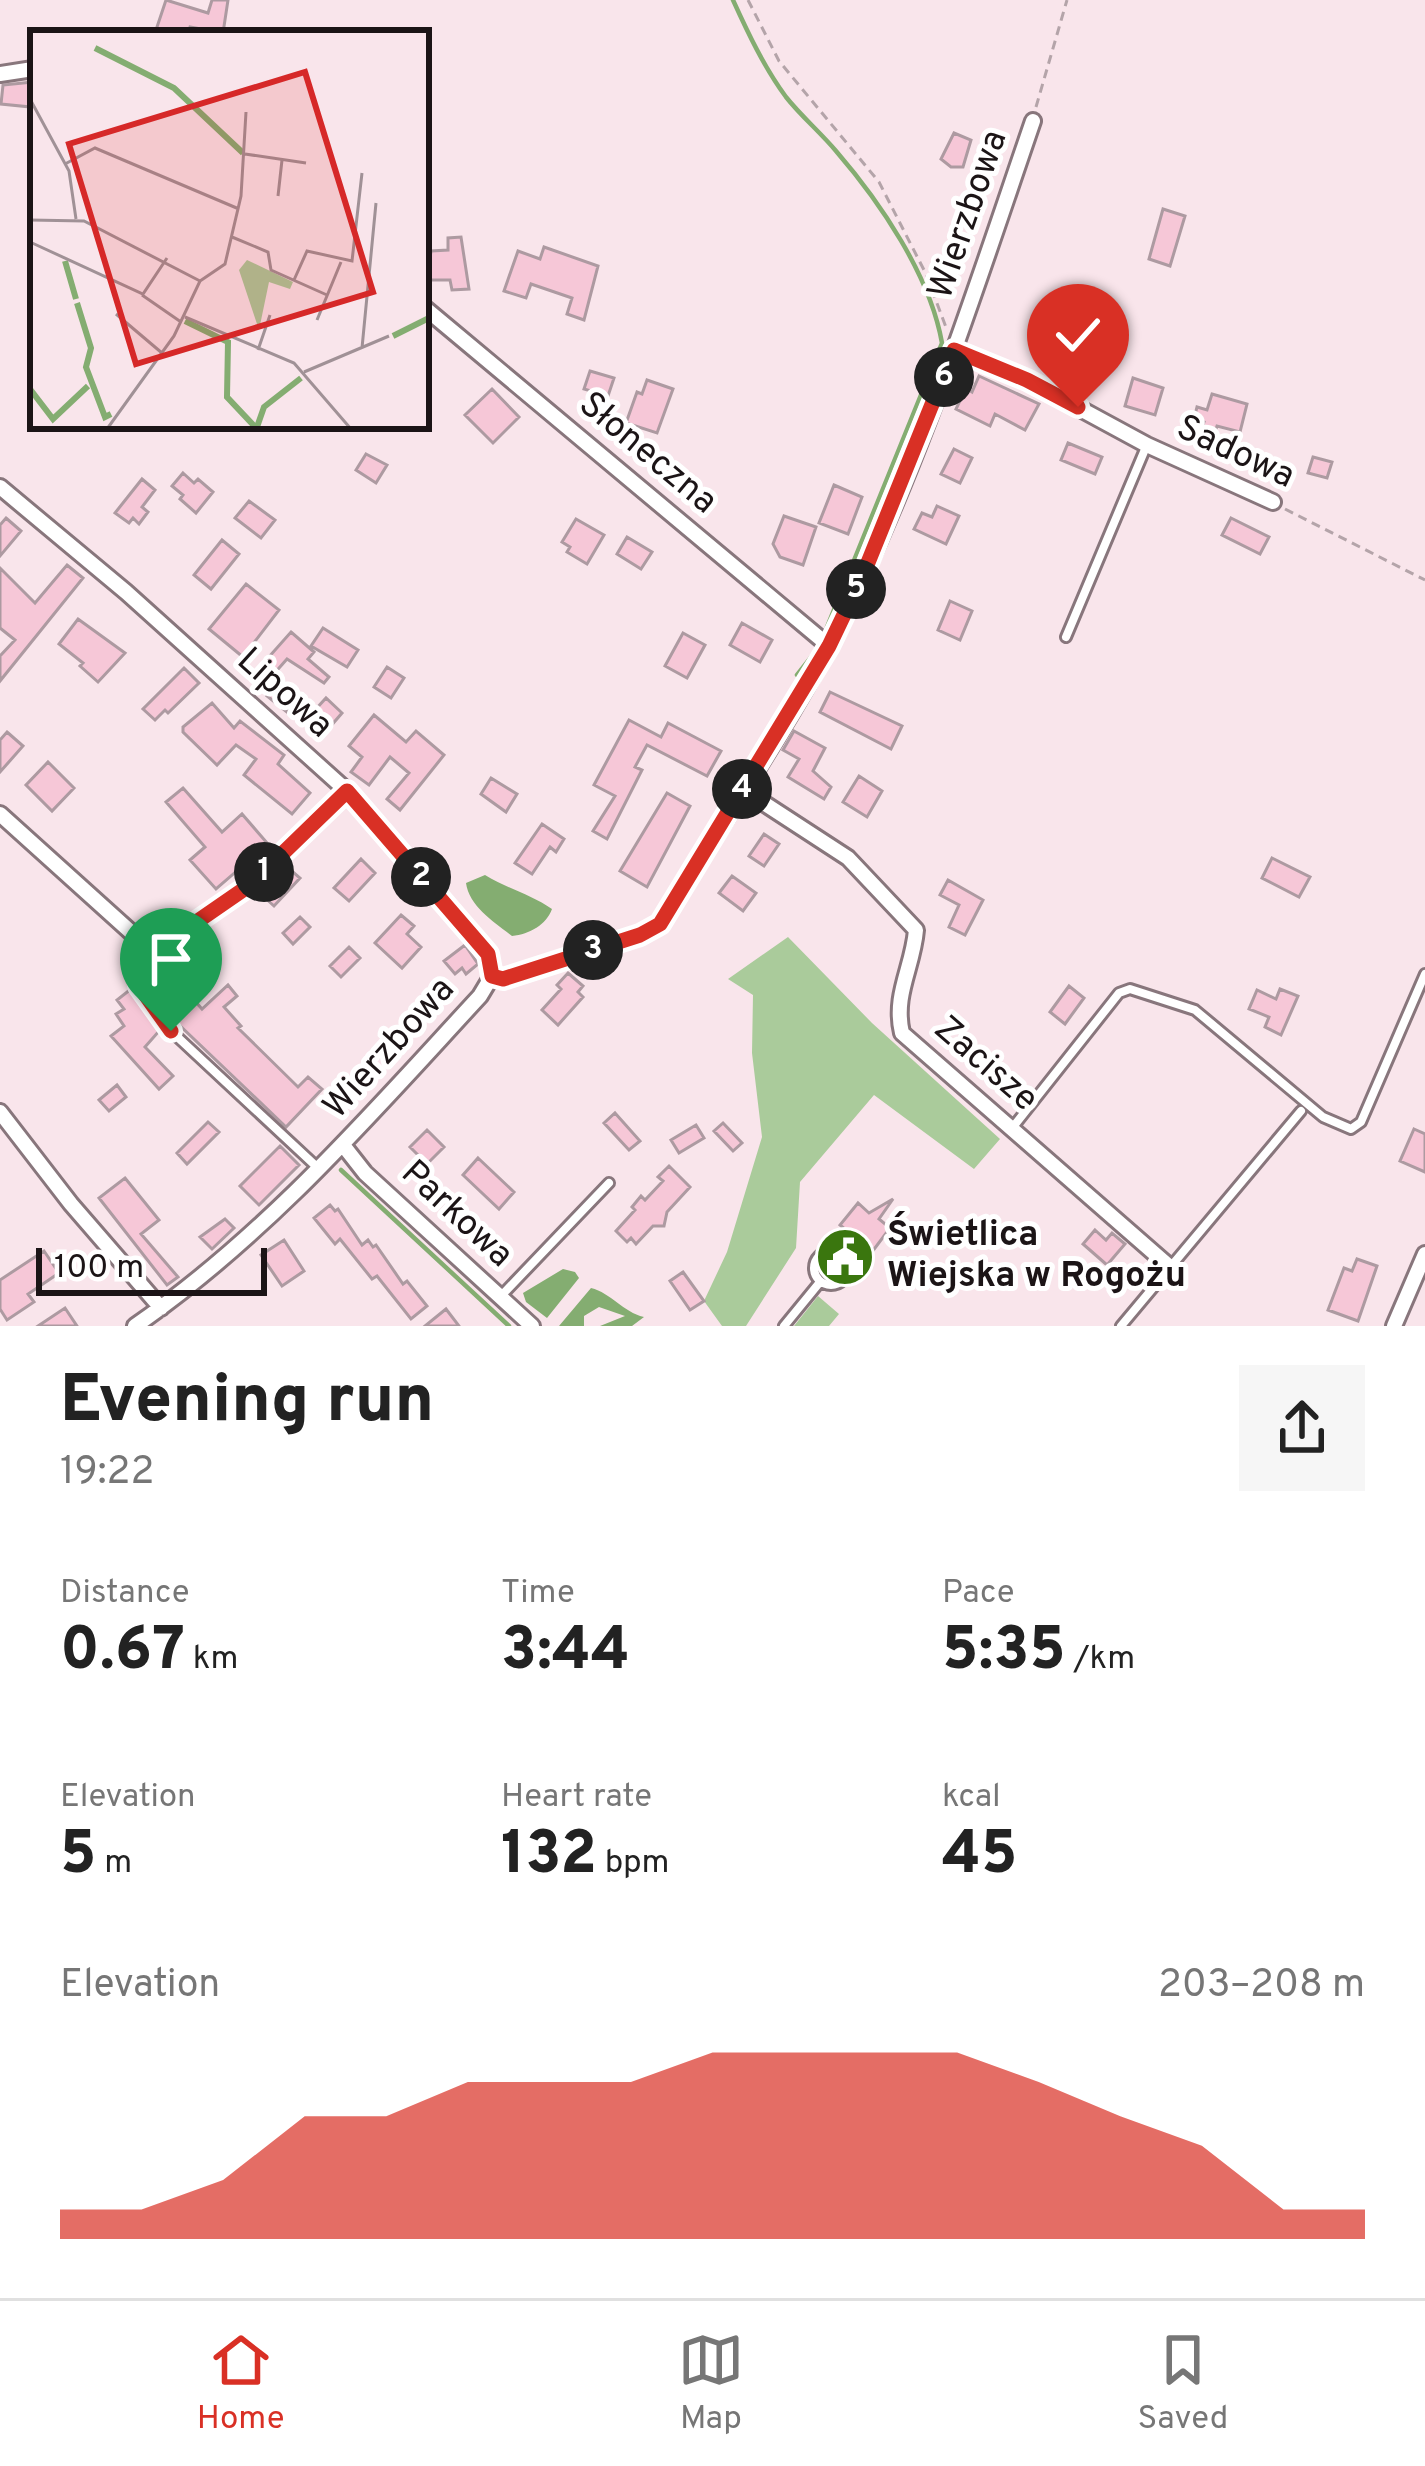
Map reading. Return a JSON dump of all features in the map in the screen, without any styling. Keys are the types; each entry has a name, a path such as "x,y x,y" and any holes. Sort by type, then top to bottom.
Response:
{"street":[{"path":"0,74 30,69"},
{"name":"Wierzbowa","path":"135,1326 252,1236 343,1145 480,996 492,976 503,979 640,935 660,924 829,646 863,575 954,350 1033,121"},
{"name":"Słoneczna","path":"429,311 829,646"},
{"name":"Sadowa","path":"954,350 1027,380 1147,446 1273,502"},
{"name":"Lipowa","path":"0,487 126,592 347,791 488,954 492,976"},
{"name":"Zacisze","path":"742,789 848,858 916,930 914,954 899,993 902,1033 1170,1267"},
{"path":"0,814 153,952 250,885 347,791"},
{"path":"0,1112 161,1308"},
{"name":"Parkowa","path":"343,1145 365,1173 532,1326"},
{"path":"1394,1326 1425,1254"}],"lane":[{"path":"1066,637 1147,446"},
{"path":"153,952 141,971 139,986 171,1031 319,1169"},
{"path":"1012,1128 1119,992 1130,988 1195,1010 1323,1117 1351,1129 1360,1122 1425,974"},
{"path":"1121,1326 1301,1111"},
{"path":"500,1297 608,1183"},
{"path":"838,1252 846,1259 846,1278 839,1285 820,1282 814,1264 819,1255 838,1252"},
{"path":"784,1326 820,1282"}],"path":[{"path":"748,0 779,62 879,182 926,274 954,350"},
{"name":"Wierzbowa","path":"1033,121 1067,0"},
{"name":"Sadowa","path":"1273,502 1425,580"}],"shaded area":[{"path":"485,875 552,909 546,920 512,936 483,913 468,891 466,883"},
{"path":"788,937 872,1023 1000,1139 974,1169 874,1095 800,1182 796,1248 746,1326 722,1326 704,1301 727,1252 762,1137 752,1053 753,995 728,979"},
{"path":"563,1269 579,1278 547,1318 526,1302 523,1293"},
{"path":"591,1288 644,1317 632,1326 600,1326 625,1316 599,1307 584,1316 584,1326 559,1326"},
{"path":"818,1296 839,1314 829,1326 794,1326"}],"building":[{"path":"166,0 208,13 212,0 228,0 223,30 156,30"},
{"path":"30,82 30,107 1,104 3,85"},
{"path":"954,133 971,140 963,167 951,167 941,159"},
{"path":"1163,209 1185,216 1170,266 1149,259"},
{"path":"461,237 469,289 452,290 450,280 429,280 431,251 448,250 448,238"},
{"path":"544,247 598,266 584,320 567,314 572,298 531,284 526,298 504,291 518,251 540,259"},
{"path":"590,371 614,378 608,396 584,389"},
{"path":"979,376 1039,404 1025,430 995,414 990,426 956,409 966,388 972,392"},
{"path":"1133,378 1163,388 1155,415 1125,406"},
{"path":"647,380 673,389 657,433 626,423 637,392 642,394"},
{"path":"492,389 519,417 493,443 465,415"},
{"path":"1212,394 1247,404 1240,432 1217,426 1215,432 1194,419 1197,407 1207,410"},
{"path":"1068,443 1102,457 1095,474 1061,460"},
{"path":"954,449 972,458 960,483 941,474"},
{"path":"366,454 387,465 376,483 356,470"},
{"path":"1313,457 1332,462 1327,478 1308,473"},
{"path":"183,473 213,492 196,513 172,486"},
{"path":"142,479 155,490 142,507 148,512 139,524 133,518 129,523 115,513"},
{"path":"834,485 862,497 848,534 819,523"},
{"path":"249,501 275,520 261,538 235,518"},
{"path":"937,506 959,516 946,544 914,529 922,513 932,517"},
{"path":"784,516 816,527 803,565 780,557 773,544"},
{"path":"6,518 21,531 0,556 0,525"},
{"path":"1231,518 1269,537 1260,554 1222,535"},
{"path":"576,519 604,535 587,564 567,552 570,547 562,542"},
{"path":"627,537 652,552 641,569 617,554"},
{"path":"222,540 239,554 211,589 194,575"},
{"path":"67,565 83,578 0,681 0,656 15,640 0,628 0,568 35,603"},
{"path":"246,584 279,610 243,657 209,629"},
{"path":"950,601 972,611 960,640 938,630"},
{"path":"78,619 125,653 98,682 59,644"},
{"path":"742,623 772,640 760,662 730,645"},
{"path":"323,628 358,650 347,667 311,646"},
{"path":"291,632 314,652 308,659 329,677 324,683 287,659 272,676 315,710 326,698 342,713 323,735 291,706 287,712 267,696 270,692 252,676"},
{"path":"683,633 705,645 687,678 665,666"},
{"path":"387,667 404,678 391,698 374,687"},
{"path":"184,668 199,683 155,720 143,709"},
{"path":"830,692 902,726 891,749 820,712"},
{"path":"212,703 234,728 240,721 284,755 278,764 310,793 292,814 244,775 256,759 236,745 217,765 183,732"},
{"path":"374,715 406,742 416,731 444,755 400,810 387,799 409,773 390,757 369,785 351,772 362,757 349,746"},
{"path":"629,720 661,737 668,723 721,751 707,776 647,745 635,767 642,770 607,839 593,831 615,796 594,785"},
{"path":"794,731 825,748 813,771 831,787 824,799 788,777 799,759 783,750"},
{"path":"7,732 23,746 0,772 0,740"},
{"path":"48,762 74,788 52,811 26,785"},
{"path":"859,776 882,791 867,817 843,802"},
{"path":"491,778 517,794 506,812 481,794"},
{"path":"183,788 222,832 242,814 268,844 216,889 190,860 205,847 166,802"},
{"path":"667,793 690,806 647,887 620,871"},
{"path":"542,824 564,839 556,852 550,847 532,874 515,863"},
{"path":"764,834 779,844 764,866 749,856"},
{"path":"1272,858 1310,877 1299,897 1262,878"},
{"path":"361,859 375,873 349,901 334,888"},
{"path":"286,866 300,878 274,906 263,896 270,889 266,885"},
{"path":"732,876 756,893 743,911 719,893"},
{"path":"948,880 983,900 965,935 949,927 959,905 940,895"},
{"path":"401,915 414,926 407,934 421,947 402,968 375,943"},
{"path":"300,917 310,927 293,944 283,933"},
{"path":"465,945 478,964 466,974 462,968 455,974 444,961"},
{"path":"349,947 360,958 341,977 330,966"},
{"path":"568,973 583,986 578,992 583,997 558,1025 542,1010"},
{"path":"228,985 237,996 224,1007 241,1026 238,1028 298,1087 308,1077 322,1089 286,1127 173,1019 194,1000 202,1009"},
{"path":"1069,986 1084,998 1065,1024 1050,1012"},
{"path":"131,989 160,1030 145,1047 173,1076 159,1089 111,1036 124,1026 116,1014 124,1009 117,1000"},
{"path":"1280,989 1298,996 1281,1035 1265,1027 1269,1017 1249,1009 1257,990 1276,999"},
{"path":"117,1085 126,1097 109,1111 99,1100"},
{"path":"615,1113 640,1141 629,1150 604,1123"},
{"path":"208,1122 219,1132 187,1164 177,1153"},
{"path":"723,1123 742,1143 733,1151 714,1131"},
{"path":"696,1125 704,1138 679,1153 671,1140"},
{"path":"1414,1129 1425,1134 1425,1172 1400,1161"},
{"path":"427,1130 444,1147 427,1164 410,1147"},
{"path":"280,1146 299,1165 259,1205 240,1186"},
{"path":"478,1158 514,1192 499,1209 463,1175"},
{"path":"669,1166 690,1187 667,1212 664,1226 653,1226 636,1244 631,1238 627,1242 616,1231 641,1196 645,1200 663,1181 658,1177"},
{"path":"125,1178 159,1220 141,1234 178,1277 167,1285 99,1198"},
{"path":"893,1199 879,1219 890,1228 872,1252 840,1225 858,1203 869,1213"},
{"path":"330,1205 338,1209 362,1245 368,1240 376,1245 403,1284 407,1281 427,1306 411,1319 340,1239 335,1244 314,1218"},
{"path":"225,1219 234,1228 212,1249 200,1237"},
{"path":"1095,1230 1106,1240 1112,1233 1125,1244 1107,1265 1083,1244"},
{"path":"284,1240 304,1271 282,1286 261,1255"},
{"path":"44,1251 59,1273 28,1294 34,1302 7,1320 0,1309 0,1280"},
{"path":"1357,1259 1377,1266 1358,1321 1328,1310 1344,1268 1352,1271"},
{"path":"683,1272 704,1301 690,1310 670,1281"},
{"path":"65,1308 77,1326 38,1326"},
{"path":"446,1309 459,1326 425,1326"}],"waterway":[{"path":"733,0 786,97 853,171 886,216 927,291 942,343 827,627"},
{"path":"797,675 816,651"},
{"path":"341,1170 509,1326"}],"place":[{"name":"Świetlica Wiejska w Rogożu","path":"845,1257"}],"route":[{"path":"171,1031 139,986 141,971 153,952 250,885 347,791 488,954 492,976 503,979 640,935 660,924 829,646 863,575 954,350 1078,407"}]}
